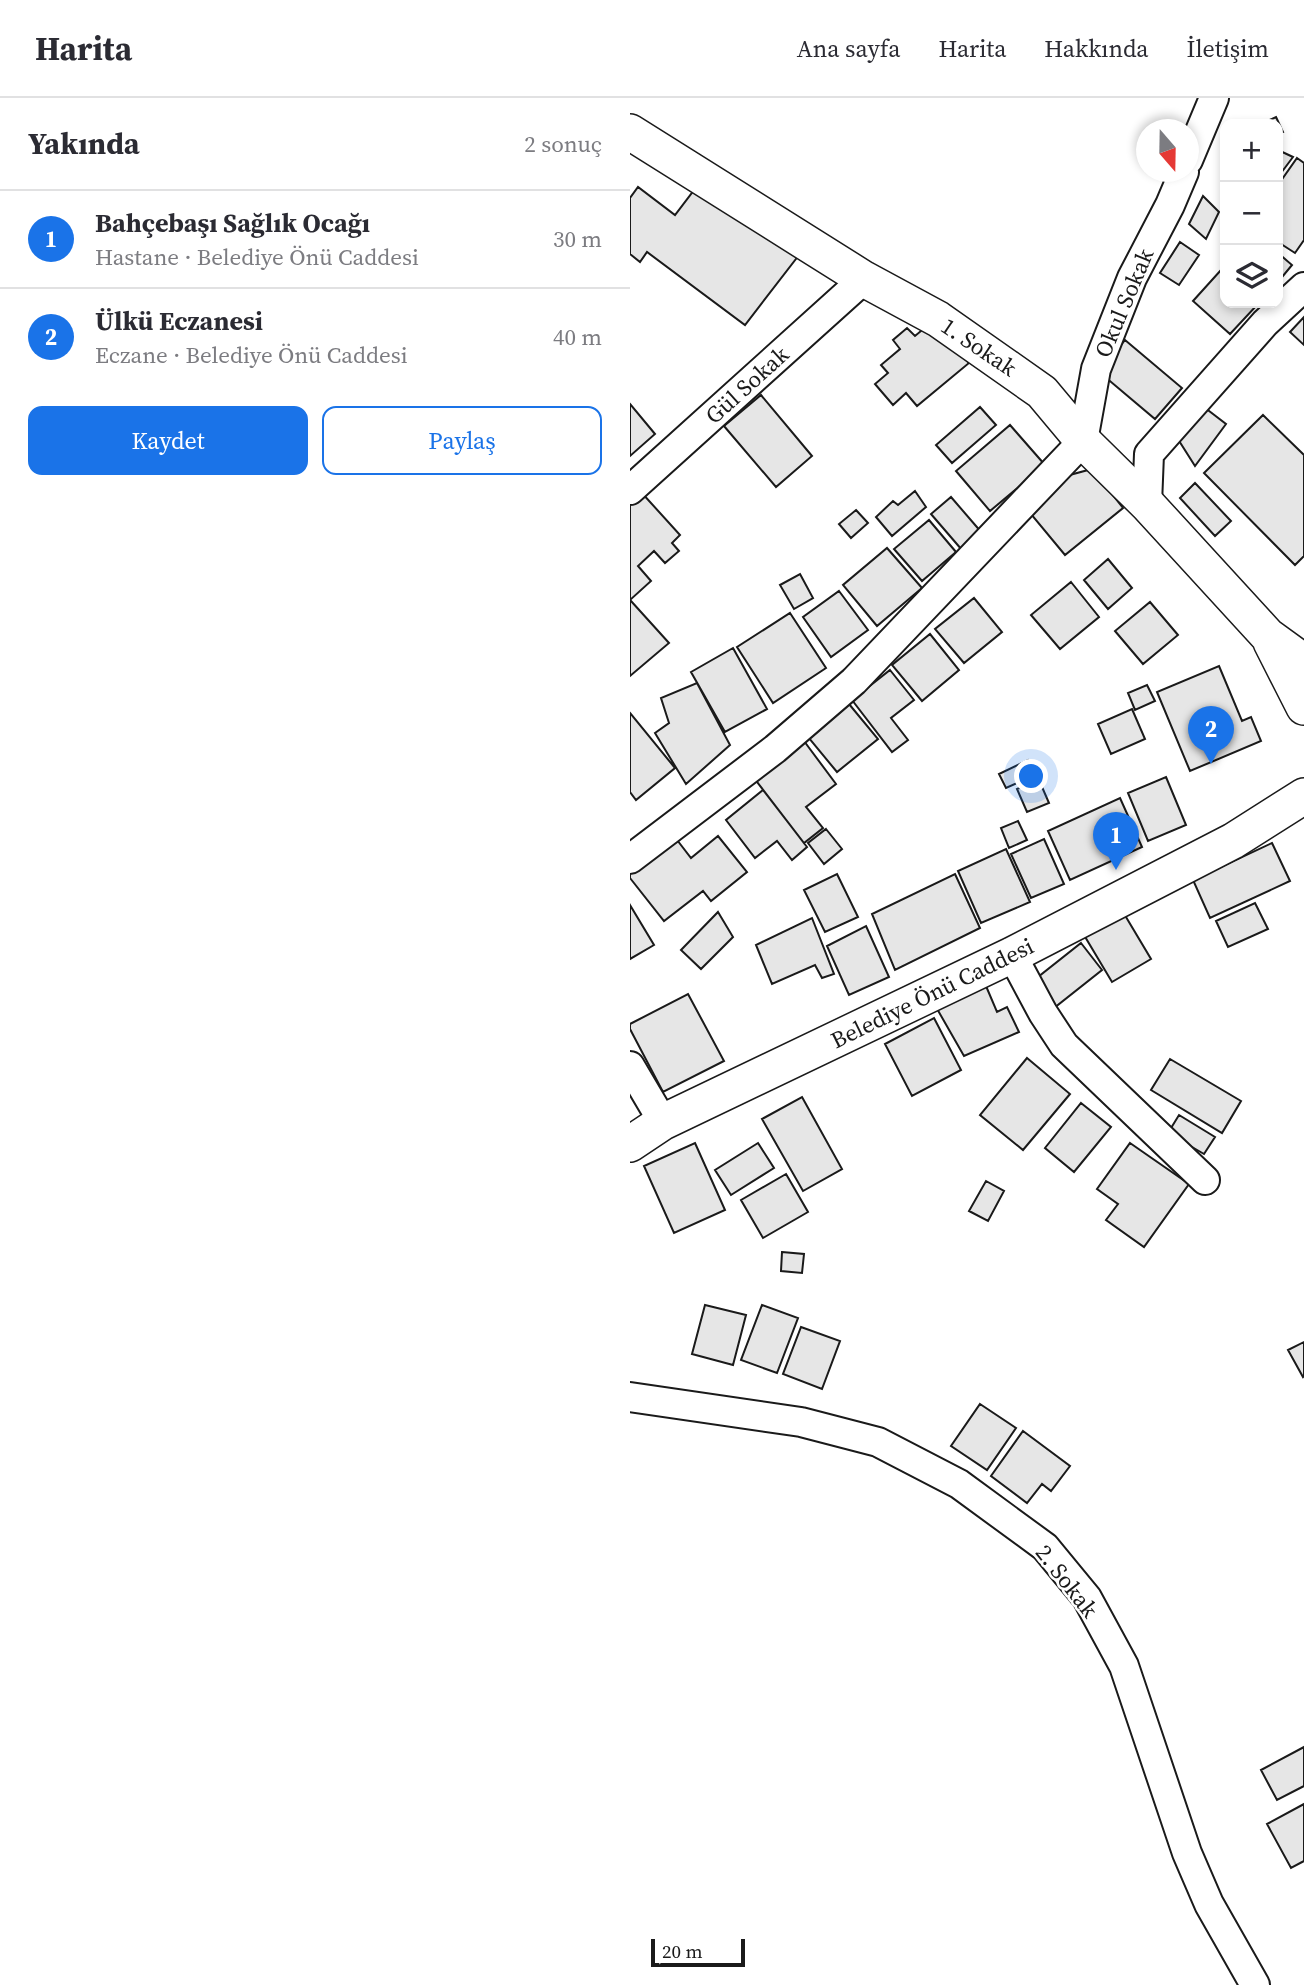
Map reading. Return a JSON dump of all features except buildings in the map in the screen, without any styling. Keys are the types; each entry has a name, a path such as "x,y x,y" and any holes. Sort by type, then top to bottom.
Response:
{"street":[{"path":"1199,134 1214,98"},
{"name":"1. Sokak","path":"630,132 864,279 938,318 1042,392 1083,441 1147,504 1268,636"},
{"name":"Okul Sokak","path":"1083,441 1096,369 1132,278 1180,182"},
{"name":"Gül Sokak","path":"630,490 864,279"},
{"path":"1147,504 1149,454 1265,323 1304,287"},
{"path":"630,859 775,749 854,681 1083,441"},
{"path":"1268,636 1304,662"},
{"path":"1268,636 1304,707"},
{"path":"1233,841 1304,796"},
{"path":"1233,841 1304,816"},
{"name":"Belediye Önü Caddesi","path":"630,1144 663,1122 1012,955 1233,841"},
{"path":"1012,955 1043,1013 1064,1045 1205,1180"},
{"path":"630,1066 663,1122"},
{"name":"2. Sokak","path":"630,1397 801,1422 878,1442 959,1484 1045,1547 1087,1598 1124,1666 1187,1853 1209,1904 1255,1985"}],"place":[{"name":"Ülkü Eczanesi","path":"1211,764"},
{"name":"Bahçebaşı Sağlık Ocağı","path":"1116,870"}]}
